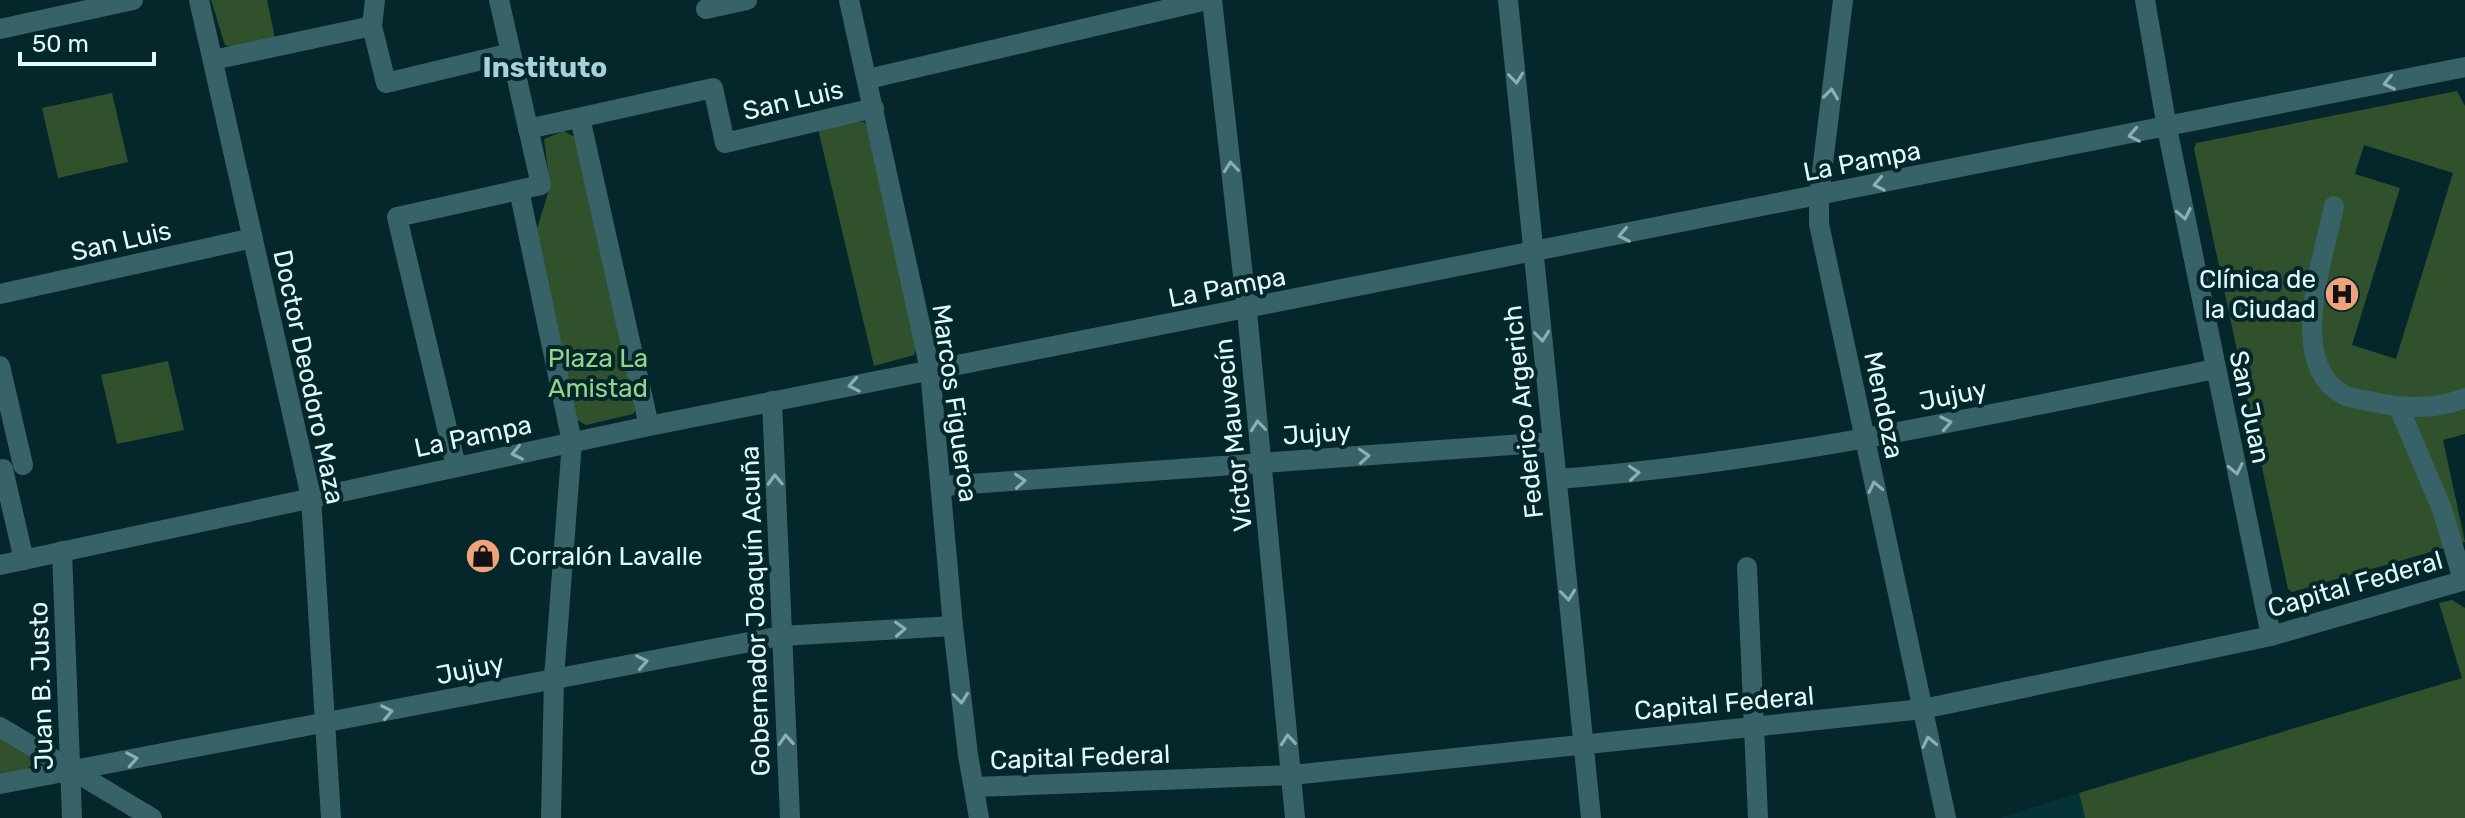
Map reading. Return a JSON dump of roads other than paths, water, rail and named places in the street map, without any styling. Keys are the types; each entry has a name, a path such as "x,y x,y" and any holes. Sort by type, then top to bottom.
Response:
{"street":[{"path":"0,29 133,0"},
{"name":"Doctor Deodoro Maza","path":"199,0 311,497 331,818"},
{"path":"375,0 372,26 386,83 511,53"},
{"path":"456,466 397,217 541,185 499,0"},
{"path":"706,9 747,0"},
{"name":"Marcos Figueroa","path":"849,0 930,370 943,486 953,626 968,755 979,818"},
{"name":"San Luis","path":"868,79 1210,0"},
{"name":"Víctor Mauvecín","path":"1210,0 1247,311 1295,818"},
{"name":"Federico Argerich","path":"1508,0 1591,818"},
{"name":"Mendoza","path":"1843,0 1819,196 1819,224 1946,818"},
{"name":"San Juan","path":"2145,0 2167,128 2271,636"},
{"path":"213,60 372,26"},
{"name":"La Pampa","path":"0,565 772,401 1247,311 2465,67"},
{"name":"San Luis","path":"528,129 713,88 725,143 874,108"},
{"path":"580,118 649,426"},
{"path":"519,190 572,442 554,678 551,818"},
{"path":"2334,206 2310,336 2315,361 2326,381 2345,396 2399,408 2434,407 2465,398"},
{"name":"San Luis","path":"0,294 253,238"},
{"path":"0,366 24,560"},
{"name":"Jujuy","path":"1557,479 1650,471 1865,439 2215,369"},
{"name":"Gobernador Joaquín Acuña","path":"772,401 790,818"},
{"path":"2399,408 2442,509 2464,580"},
{"name":"Jujuy","path":"943,486 1552,442"},
{"name":"Juan B. Justo","path":"62,551 72,818"},
{"path":"1747,567 1758,818"},
{"name":"Capital Federal","path":"975,787 1292,775 1583,742 1754,728 1923,709 2271,636 2464,580"},
{"name":"Jujuy","path":"0,784 326,725 781,636 953,626"},
{"path":"0,727 152,818"}],"place":[{"name":"Clínica de la Ciudad","path":"2342,294"},
{"name":"Corralón Lavalle","path":"483,556"}],"district":[{"name":"Instituto","path":"545,67"}],"park label":[{"name":"Plaza La Amistad","path":"598,373"}]}
